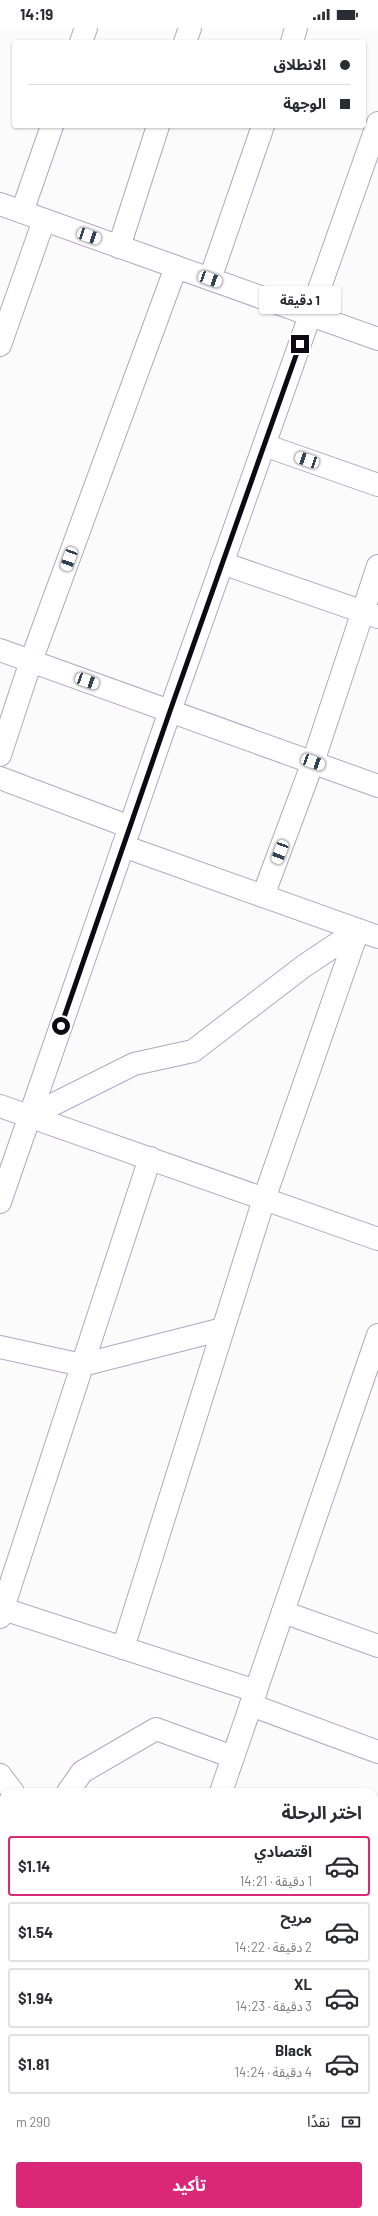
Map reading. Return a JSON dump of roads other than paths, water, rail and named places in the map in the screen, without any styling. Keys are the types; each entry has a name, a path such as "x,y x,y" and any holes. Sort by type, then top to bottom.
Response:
{"street":[{"path":"82,40 86,28"},
{"path":"186,40 190,28"},
{"path":"293,40 296,28"},
{"path":"0,1202 126,836 378,123"},
{"path":"22,212 51,128"},
{"path":"119,247 157,128"},
{"path":"210,279 261,128"},
{"path":"0,204 378,339"},
{"path":"0,345 44,220"},
{"path":"0,755 31,661 176,267"},
{"path":"264,445 378,485"},
{"path":"222,563 370,615"},
{"path":"263,896 370,615 378,566"},
{"path":"0,650 378,786"},
{"path":"0,778 126,836 263,896 368,934"},
{"path":"30,1116 134,1064 193,1051 304,966 368,934"},
{"path":"123,1648 264,1199 368,934"},
{"path":"0,1106 378,1239"},
{"path":"150,1158 1,1611 123,1648 253,1698 378,1752"},
{"path":"0,1347 82,1364 223,1329"},
{"path":"222,1788 378,1335"},
{"path":"283,1612 378,1646"},
{"path":"71,1788 82,1772 156,1729 233,1757"},
{"path":"0,1775 10,1788"}]}
